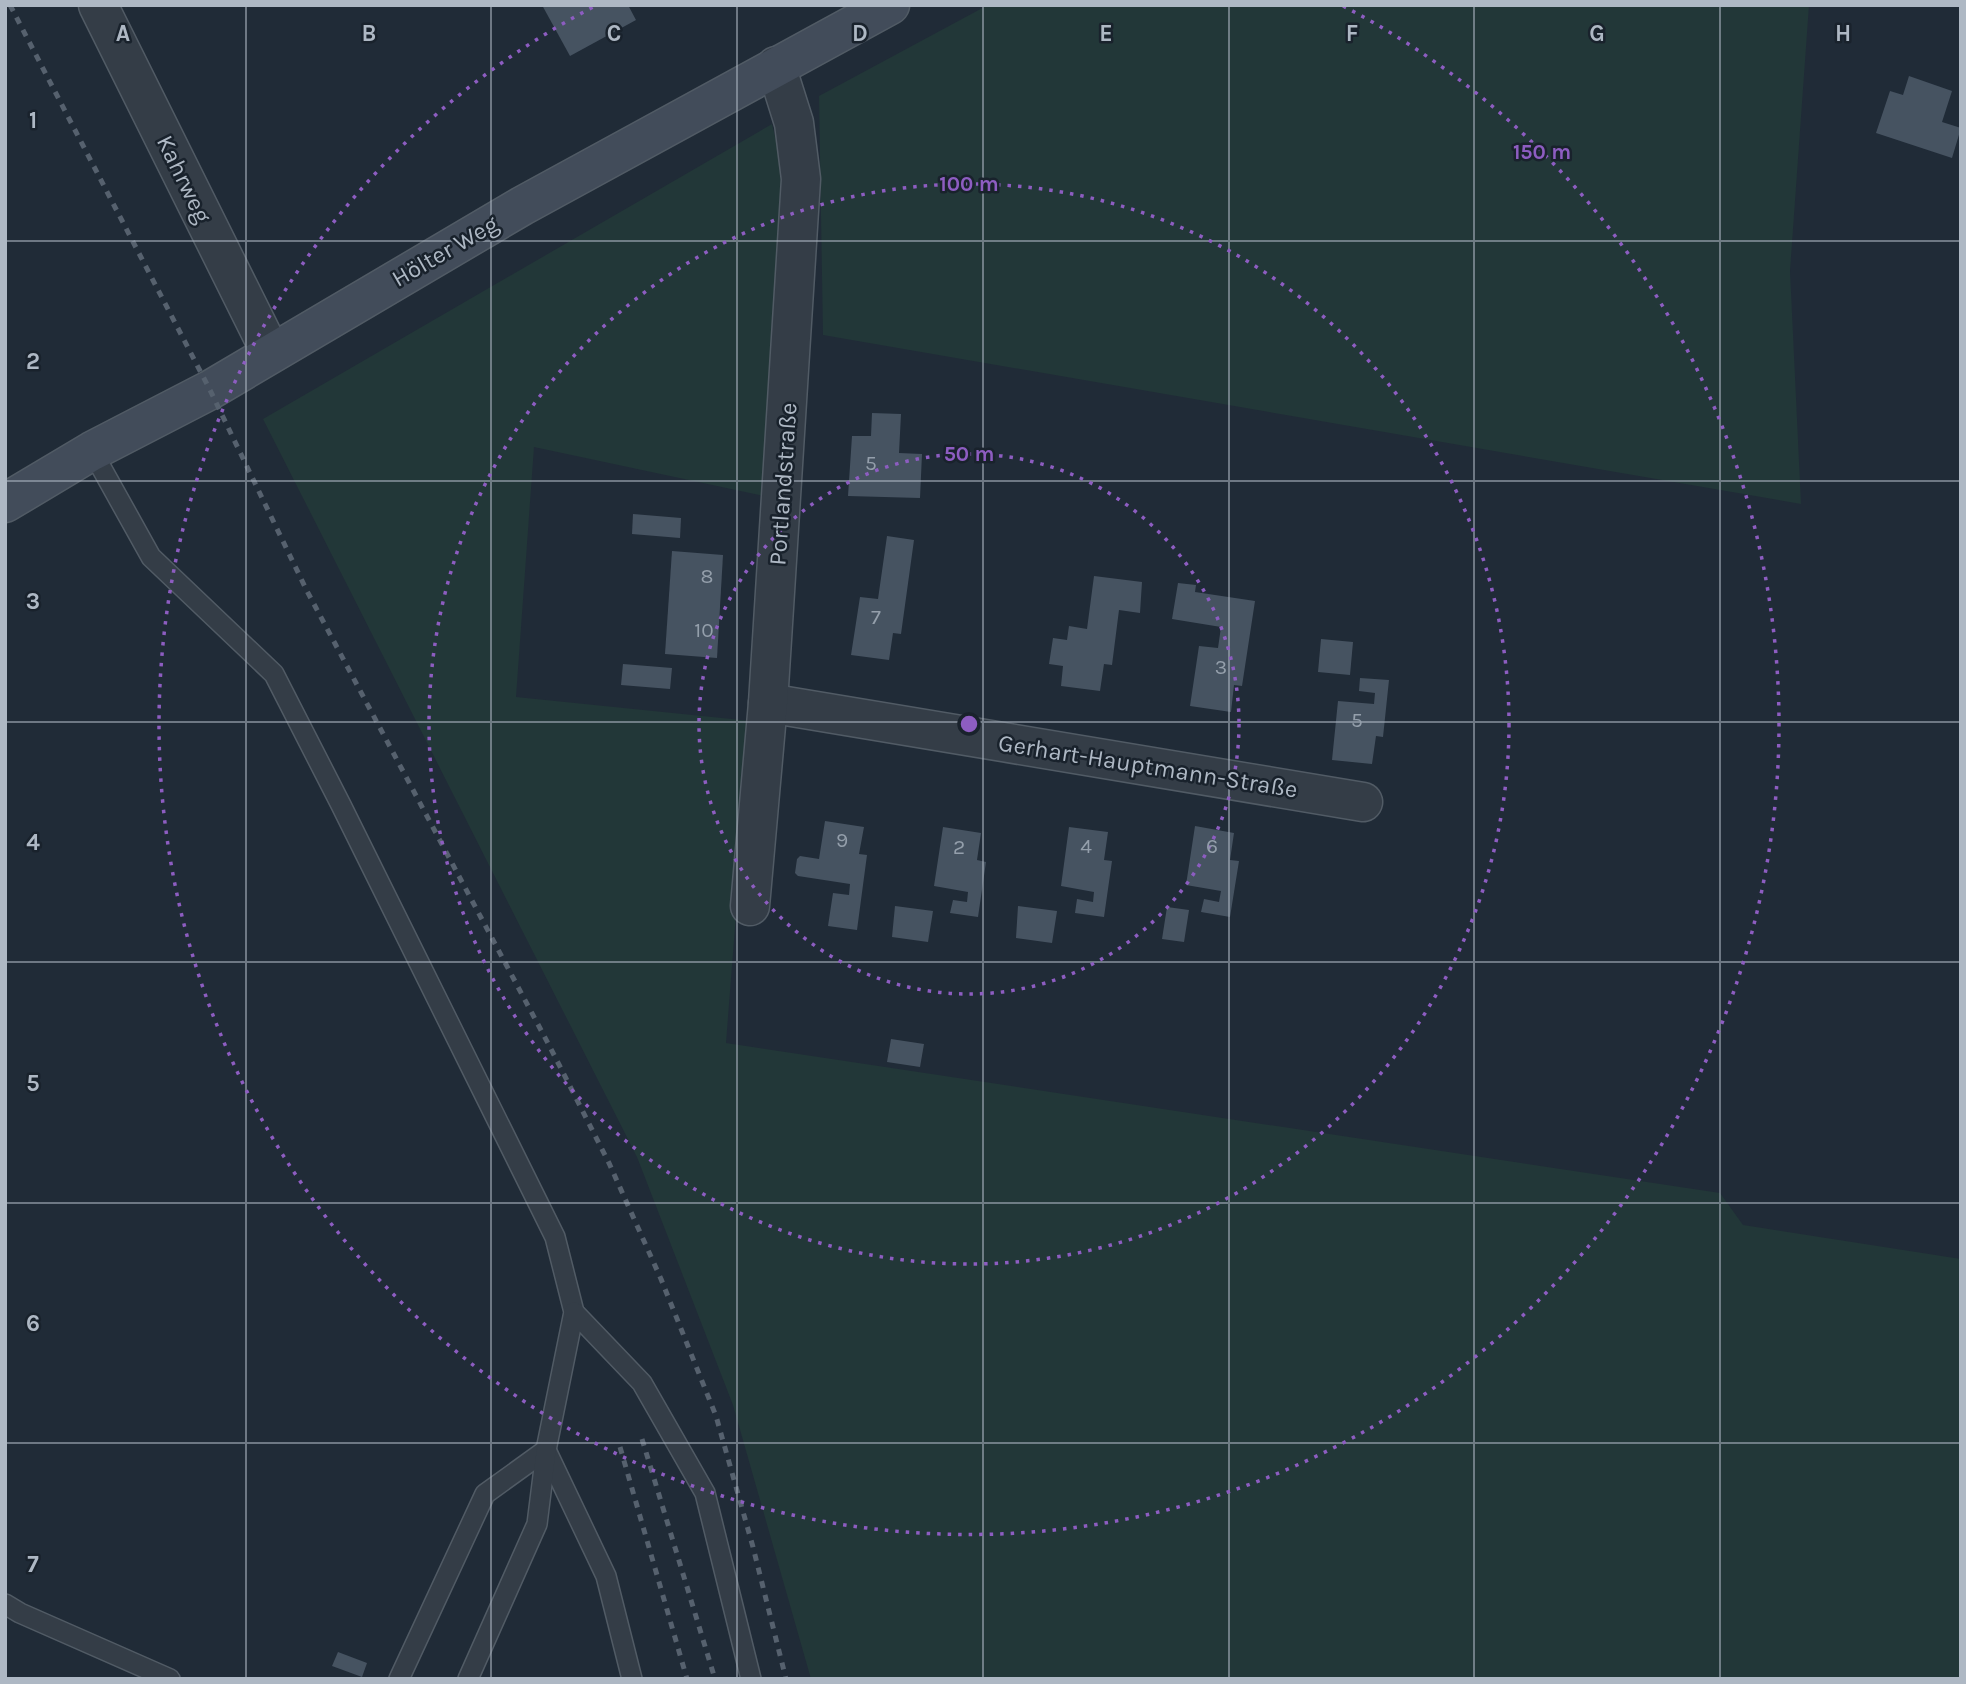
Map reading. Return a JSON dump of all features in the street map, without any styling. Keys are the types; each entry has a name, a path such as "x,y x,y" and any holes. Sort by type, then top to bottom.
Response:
{"main road":[{"name":"Hölter Weg","path":"5,503 92,451 210,390 522,206 875,9"}],"street":[{"name":"Kahrweg","path":"98,5 271,354"},
{"name":"Portlandstraße","path":"750,906 768,703 801,179 794,122 776,66"},
{"name":"Gerhart-Hauptmann-Straße","path":"768,703 1363,802"}],"lane":[{"path":"92,451 151,556 274,674 555,1237 574,1312 546,1451 537,1524 468,1679"},
{"path":"574,1312 642,1383 705,1493 751,1679"},
{"path":"399,1679 485,1494 546,1451"},
{"path":"546,1451 606,1576 632,1679"},
{"path":"5,1604 170,1679"}],"green space":[{"path":"988,5 1809,5 1790,271 1801,504 823,335 819,96"},
{"path":"772,124 787,187 764,496 534,447 516,697 751,721 726,1043 1720,1193 1743,1225 1961,1259 1961,1679 811,1679 733,1405 637,1157 263,419"}],"building":[{"path":"542,5 628,5 636,20 570,56"},
{"path":"1909,76 1952,91 1942,122 1961,128 1952,158 1876,133 1890,91 1903,95"},
{"path":"872,413 901,414 899,453 922,454 920,498 848,496 852,436 871,436"},
{"path":"633,514 681,518 680,538 632,534"},
{"path":"887,536 914,540 901,634 893,633 889,660 851,655 860,597 878,599"},
{"path":"672,551 723,555 717,658 665,654"},
{"path":"1094,576 1142,582 1140,613 1119,610 1112,665 1104,664 1100,691 1061,686 1063,666 1049,664 1053,638 1067,640 1069,626 1087,629"},
{"path":"1178,583 1196,585 1195,592 1255,601 1242,686 1234,685 1231,712 1190,706 1199,646 1218,648 1221,627 1172,619"},
{"path":"1321,639 1353,642 1350,675 1318,672"},
{"path":"623,664 672,668 670,689 621,685"},
{"path":"1360,678 1389,680 1383,737 1376,736 1372,764 1332,760 1338,701 1374,704 1375,693 1359,691"},
{"path":"825,821 864,827 859,854 867,855 857,930 828,926 833,893 849,895 850,884 798,876 795,873 800,856 819,859"},
{"path":"1195,826 1234,833 1230,860 1239,861 1230,917 1201,912 1204,899 1219,902 1221,891 1186,885"},
{"path":"943,827 981,833 977,860 986,862 978,917 950,913 953,900 967,902 968,892 934,886"},
{"path":"1069,827 1108,832 1104,860 1112,861 1104,917 1075,913 1077,899 1093,902 1094,892 1061,886"},
{"path":"895,906 933,911 928,942 892,937"},
{"path":"1018,906 1057,911 1052,943 1016,938"},
{"path":"1167,907 1189,910 1184,942 1162,939"},
{"path":"891,1039 924,1044 920,1067 887,1062"},
{"path":"338,1652 367,1663 362,1677 332,1666"}],"railway":[{"path":"10,5 210,390 307,591 609,1163 661,1279 716,1416 786,1679"},
{"path":"642,1439 715,1679"},
{"path":"620,1447 687,1679"}]}
